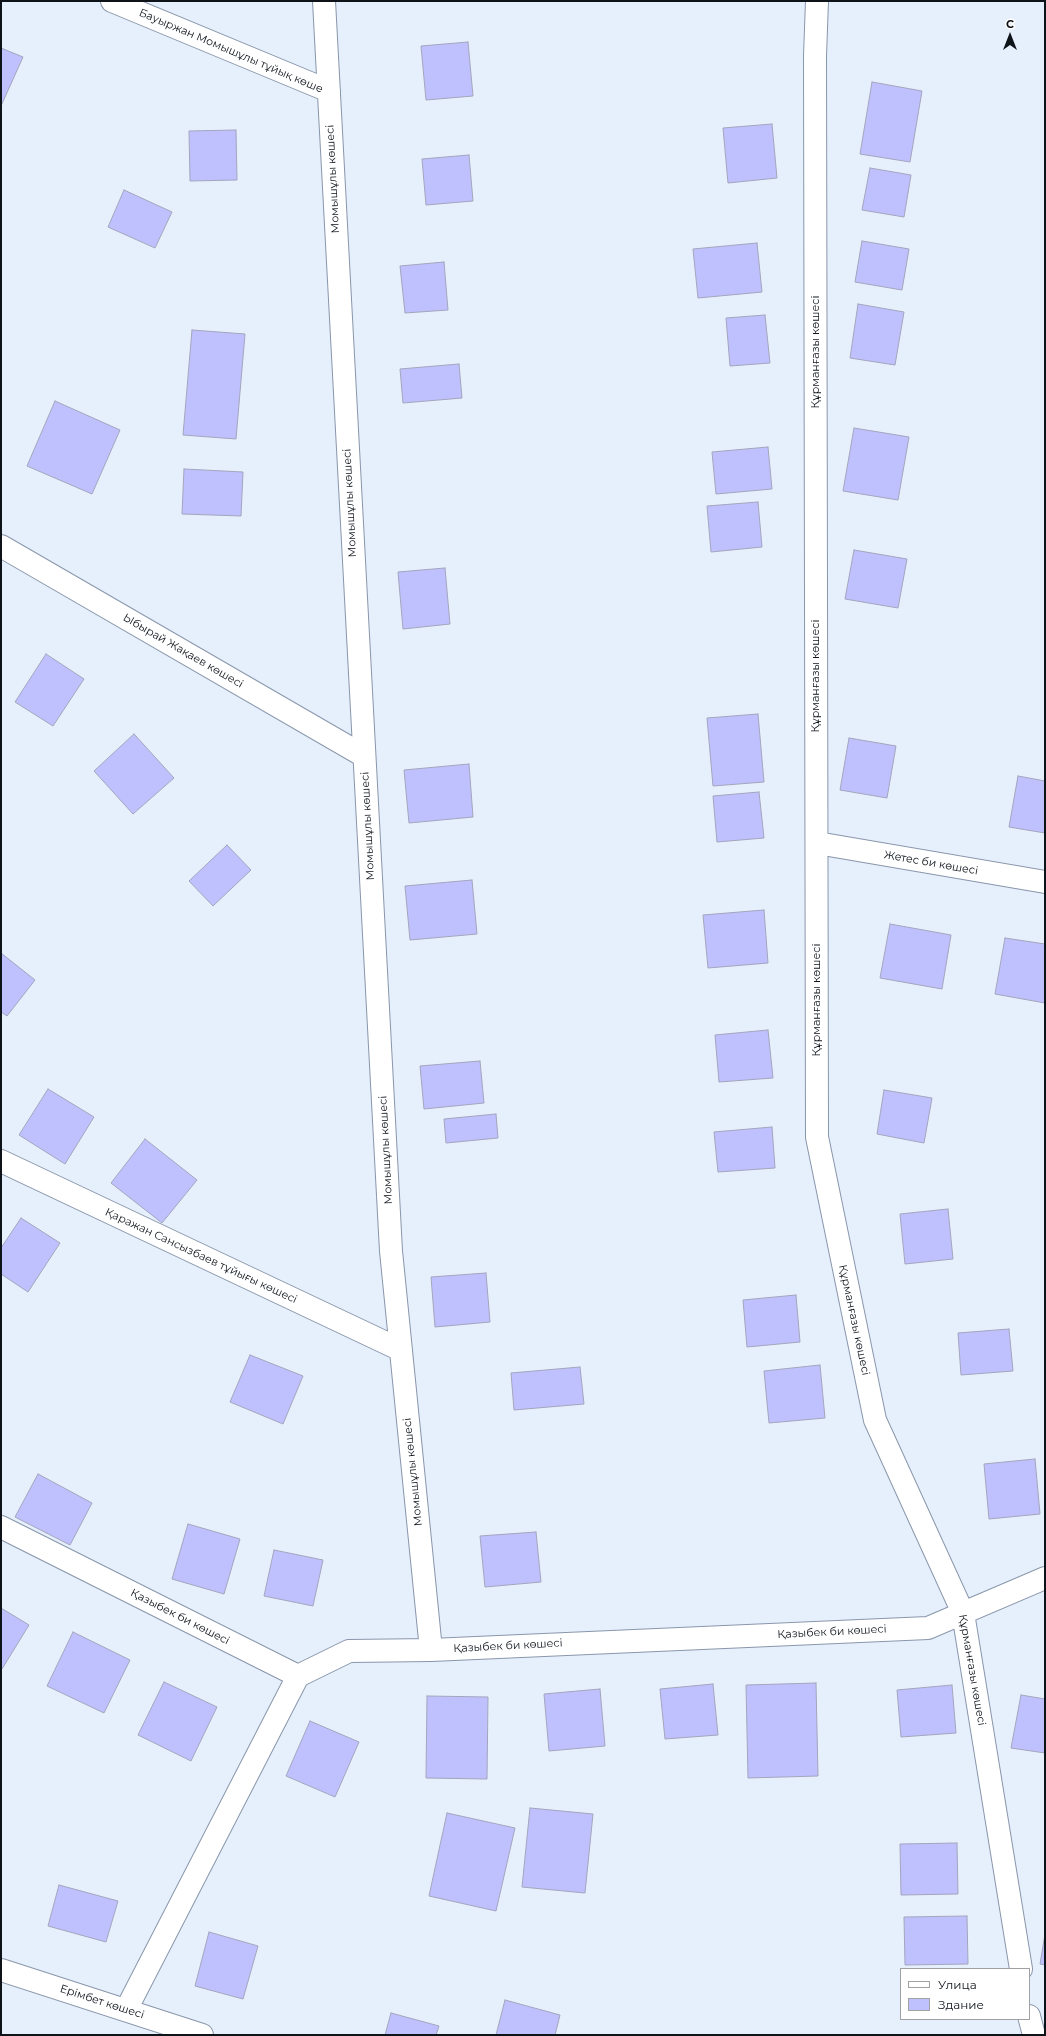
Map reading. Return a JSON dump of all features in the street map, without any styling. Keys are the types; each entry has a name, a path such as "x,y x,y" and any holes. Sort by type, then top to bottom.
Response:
{"street":[{"name":"Бауыржан Момышұлы тұйық көше","path":"112,1 329,91"},
{"name":"Момышұлы көшесі","path":"324,1 391,1251 431,1650"},
{"name":"Құрманғазы көшесі","path":"817,1 815,56 817,1137 875,1420 963,1613 1021,1968"},
{"name":"Ыбырай Жақаев көшесі","path":"1,546 364,756"},
{"name":"Жетес би көшесі","path":"817,843 1045,882"},
{"name":"Қаражан Сансызбаев тұйығы көшесі","path":"1,1161 401,1350"},
{"name":"Қазыбек би көшесі","path":"1,1527 298,1676 349,1651 431,1650 928,1628 1045,1578"},
{"path":"126,2010 298,1676"},
{"name":"Ерімбет көшесі","path":"1,1970 202,2035"},
{"path":"1030,2020 1034,2035"}],"building":[{"path":"468,42 473,96 426,100 421,46"},
{"path":"1,48 23,57 1,106"},
{"path":"872,82 922,91 910,162 860,154"},
{"path":"772,124 777,178 728,183 723,128"},
{"path":"236,130 237,180 190,181 189,131"},
{"path":"469,155 473,201 426,205 422,159"},
{"path":"870,168 911,175 904,217 862,210"},
{"path":"124,190 172,212 155,248 108,227"},
{"path":"862,241 909,249 902,290 855,282"},
{"path":"757,243 762,292 698,298 693,249"},
{"path":"444,262 448,310 405,313 400,266"},
{"path":"858,304 904,312 895,365 850,358"},
{"path":"765,315 770,363 730,366 726,318"},
{"path":"192,330 245,334 236,439 183,435"},
{"path":"459,364 462,398 403,403 400,369"},
{"path":"55,401 120,430 92,494 27,466"},
{"path":"854,428 909,437 898,500 843,491"},
{"path":"768,447 772,489 716,494 712,452"},
{"path":"184,469 243,472 241,516 182,514"},
{"path":"758,502 762,547 711,552 707,506"},
{"path":"854,550 907,559 898,608 845,599"},
{"path":"445,568 450,624 403,629 398,572"},
{"path":"46,654 84,679 53,726 15,702"},
{"path":"758,714 764,782 713,786 707,718"},
{"path":"134,734 174,778 133,814 94,771"},
{"path":"849,738 896,746 887,798 840,790"},
{"path":"469,764 473,817 409,823 404,770"},
{"path":"1018,776 1045,781 1045,833 1009,827"},
{"path":"759,792 764,838 717,842 713,796"},
{"path":"227,845 251,870 213,906 189,881"},
{"path":"472,880 477,934 410,940 405,886"},
{"path":"764,910 768,963 708,968 703,915"},
{"path":"890,924 951,935 942,989 880,978"},
{"path":"1005,938 1045,944 1045,1003 995,994"},
{"path":"1,953 35,980 7,1016 1,1012"},
{"path":"768,1030 773,1078 719,1082 715,1035"},
{"path":"480,1061 484,1103 424,1109 420,1066"},
{"path":"48,1089 94,1117 65,1164 19,1135"},
{"path":"884,1090 932,1098 924,1143 877,1134"},
{"path":"496,1114 498,1138 446,1143 444,1119"},
{"path":"772,1127 775,1168 718,1172 714,1132"},
{"path":"145,1139 197,1180 162,1223 111,1183"},
{"path":"948,1209 953,1259 905,1264 900,1214"},
{"path":"21,1218 60,1243 28,1292 1,1274 1,1248"},
{"path":"486,1273 490,1322 435,1327 431,1277"},
{"path":"796,1295 800,1342 747,1347 743,1300"},
{"path":"1009,1329 1013,1371 961,1375 958,1333"},
{"path":"250,1355 303,1376 283,1424 230,1402"},
{"path":"820,1365 825,1418 769,1423 764,1371"},
{"path":"580,1367 584,1404 514,1410 511,1373"},
{"path":"1035,1459 1040,1514 989,1519 984,1464"},
{"path":"38,1474 92,1503 70,1545 15,1517"},
{"path":"188,1524 240,1539 224,1594 172,1579"},
{"path":"536,1532 541,1582 485,1587 480,1536"},
{"path":"274,1550 323,1560 313,1606 264,1596"},
{"path":"1,1608 29,1625 2,1669 1,1668"},
{"path":"73,1632 130,1660 104,1713 47,1686"},
{"path":"164,1682 217,1707 191,1761 138,1735"},
{"path":"816,1683 818,1776 748,1778 746,1685"},
{"path":"713,1684 718,1735 665,1739 660,1689"},
{"path":"952,1685 956,1733 901,1737 897,1690"},
{"path":"600,1689 605,1746 549,1751 544,1694"},
{"path":"1021,1695 1045,1699 1045,1753 1011,1748"},
{"path":"427,1696 488,1697 487,1779 426,1778"},
{"path":"310,1721 359,1742 335,1797 286,1776"},
{"path":"530,1808 593,1814 585,1893 522,1887"},
{"path":"447,1813 515,1828 496,1911 429,1896"},
{"path":"957,1843 958,1894 901,1895 900,1844"},
{"path":"59,1885 118,1901 106,1942 48,1926"},
{"path":"967,1916 968,1964 905,1965 904,1917"},
{"path":"209,1932 258,1946 243,1999 195,1986"},
{"path":"1045,1934 1045,1965 1040,1964"},
{"path":"505,2000 560,2015 555,2035 496,2035"},
{"path":"391,2013 439,2026 436,2035 385,2035"}]}
